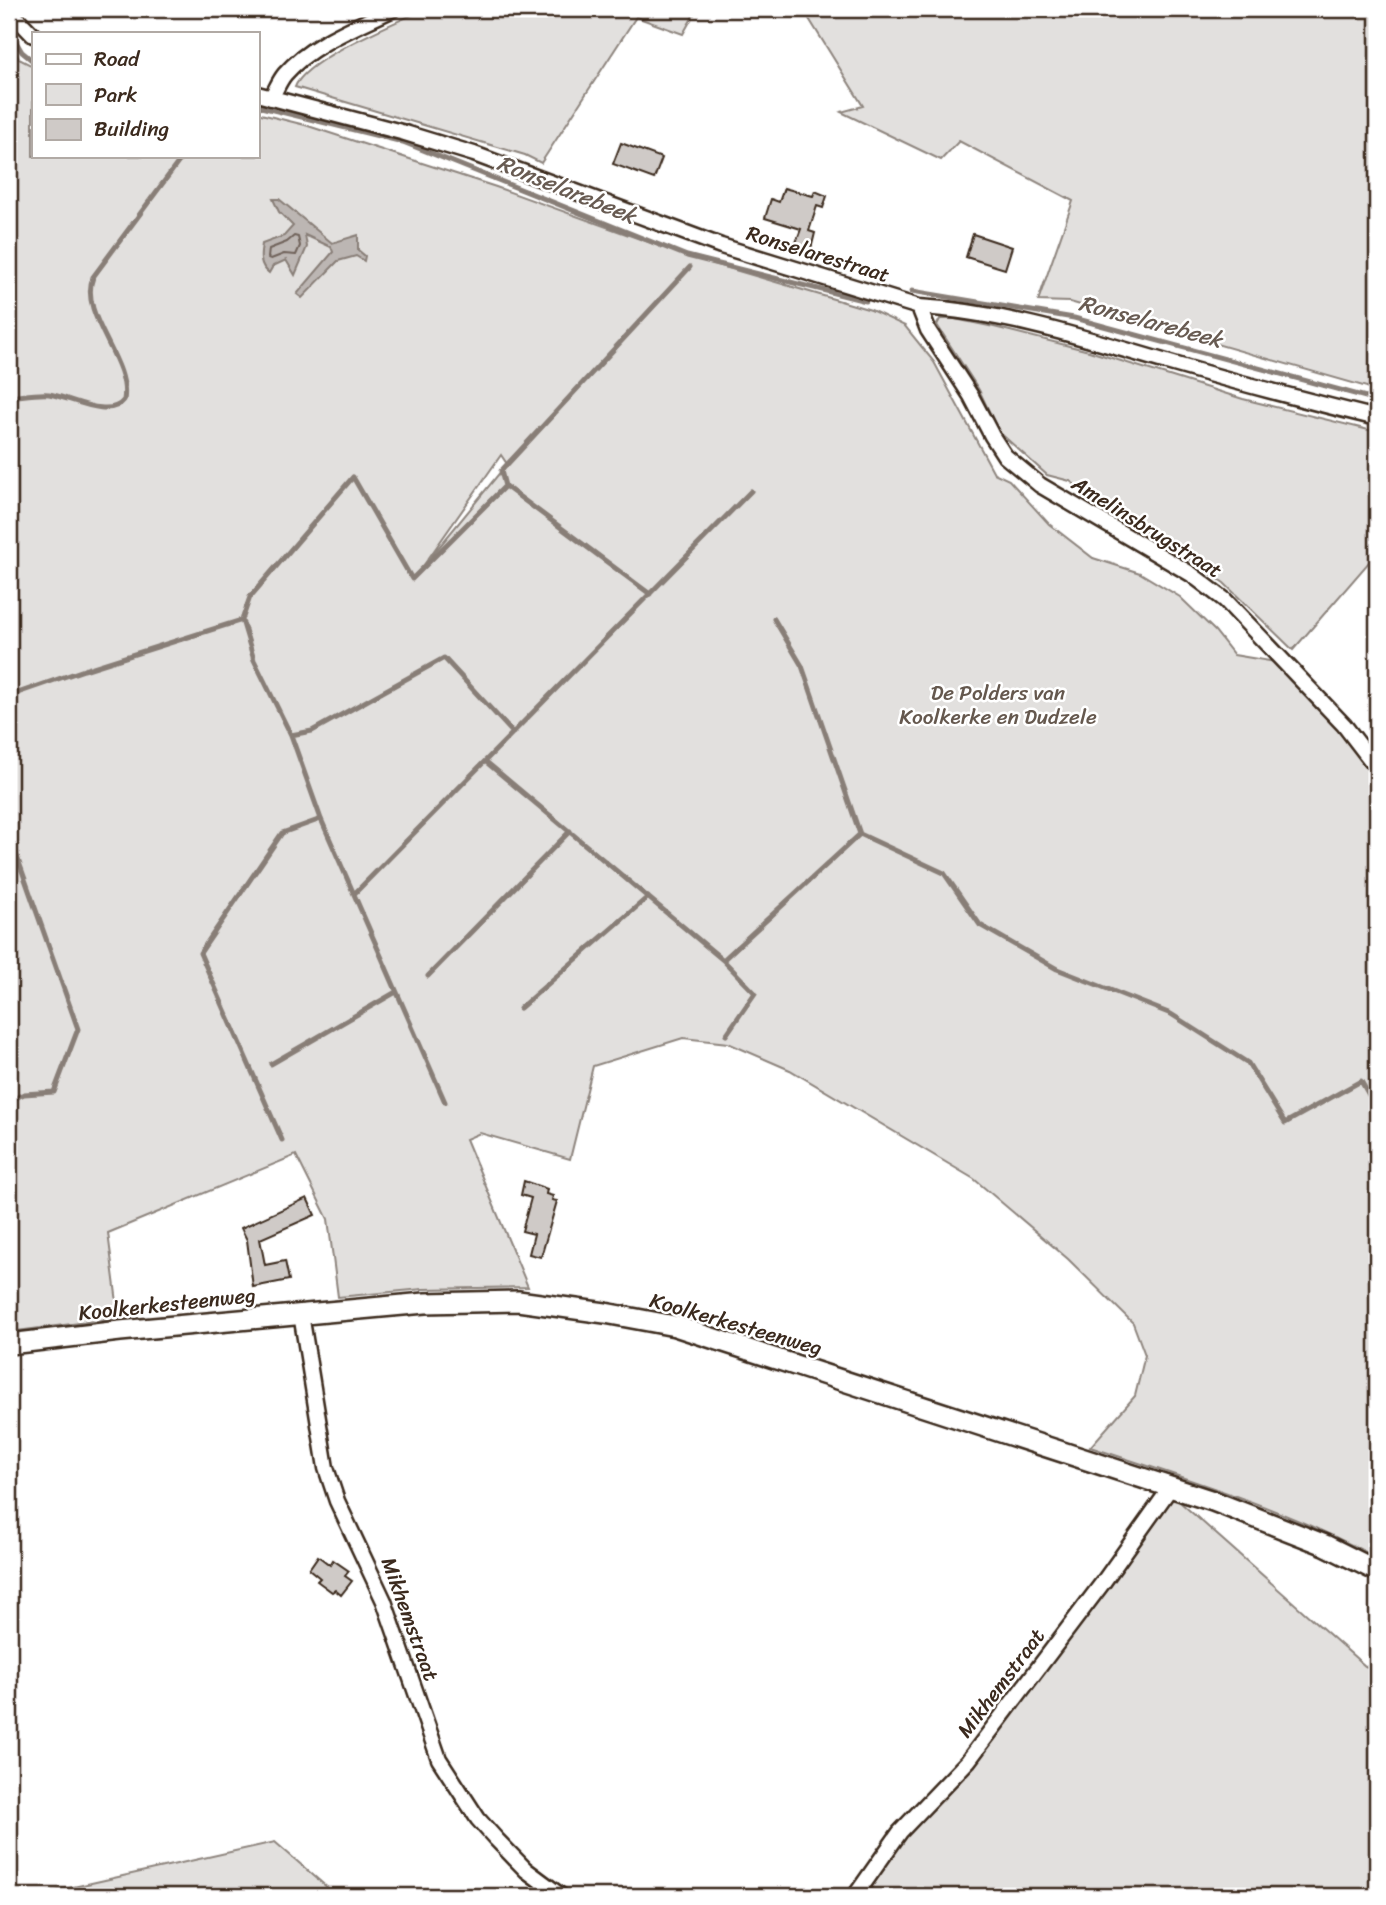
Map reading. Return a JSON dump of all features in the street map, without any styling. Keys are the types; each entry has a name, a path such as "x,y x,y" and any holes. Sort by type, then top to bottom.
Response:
{"main road":[{"name":"Koolkerkesteenweg","path":"9,1344 425,1303 518,1301 676,1326 1171,1487 1268,1521 1377,1571"}],"street":[{"path":"264,96 301,58 393,9"},
{"path":"9,10 32,34"},
{"name":"Ronselarestraat","path":"264,96 405,132 721,246 919,307 951,309 1028,323 1239,383 1377,418"},
{"name":"Amelinsbrugstraat","path":"919,307 928,330 971,396 1005,456 1040,485 1191,574 1225,600 1344,725 1377,768"},
{"name":"Mikhemstraat","path":"301,1314 326,1468 337,1501 384,1601 439,1759 478,1819 526,1870 561,1896"},
{"name":"Mikhemstraat","path":"855,1896 900,1832 968,1761 1171,1487"}],"green space":[{"path":"425,9 697,9 683,34 636,17 541,163 525,155 295,87 302,76 333,54 373,32"},
{"path":"803,9 1377,9 1377,390 1070,302 1038,301 1073,201 959,141 941,160 841,112 863,106"},
{"name":"De Polders van Koolkerke en Dudzele","path":"9,41 19,59 32,66 32,158 259,158 259,114 305,125 496,187 687,256 871,310 905,326 934,362 994,473 1009,480 1049,524 1093,558 1140,573 1180,597 1215,631 1234,655 1282,663 1377,773 1377,1558 1308,1524 1272,1510 1090,1447 1135,1396 1145,1355 1133,1323 1068,1259 974,1179 790,1070 728,1043 683,1038 593,1066 570,1159 480,1133 466,1139 528,1287 423,1289 338,1297 328,1219 296,1155 108,1233 119,1318 9,1332","holes":["501,455 507,464 421,569"]},
{"path":"940,319 955,319 994,327 1089,351 1243,399 1377,432 1377,553 1293,650 1224,583 1164,542 1109,511 1070,481 1047,475 999,432 979,390 937,325"},
{"path":"1172,1495 1365,1666 1377,1670 1377,1896 860,1896 890,1852"},
{"path":"275,1842 337,1896 33,1896"}],"water":[{"path":"273,199 279,199 332,243 358,235 358,250 365,256 364,261 356,256 338,261 302,298 297,294 333,252 331,247 305,235 307,247 295,275 286,260 273,266 269,273 261,260 262,244 284,236 293,226 279,212"}],"building":[{"path":"621,143 662,158 654,179 613,164"},
{"path":"784,188 813,196 815,191 827,196 823,208 817,206 809,231 815,233 810,253 794,248 801,229 765,218 771,199 779,202"},
{"path":"973,234 1012,247 1005,269 966,257"},
{"path":"524,1181 547,1189 546,1194 557,1201 541,1257 529,1254 534,1234 522,1231 531,1198 521,1195"},
{"path":"307,1198 315,1215 260,1239 265,1265 285,1261 289,1280 253,1287 247,1240 241,1228"},
{"path":"318,1556 330,1565 333,1560 349,1571 345,1576 352,1581 341,1595 317,1581 320,1578 309,1569"}],"waterway":[{"name":"Ronselarebeek","path":"9,30 22,52 32,60"},
{"name":"Ronselarebeek","path":"259,106 403,142 687,256 866,301"},
{"path":"9,397 49,394 99,408 117,406 124,400 120,369 92,307 90,292 93,277 182,158"},
{"path":"650,594 505,486 501,471 690,267"},
{"name":"Ronselarebeek","path":"912,291 1074,318 1377,400"},
{"path":"242,620 250,597 353,477 412,579 505,486"},
{"path":"354,894 751,491"},
{"path":"774,619 802,666 860,834 944,873 980,925 1057,969 1171,1014 1248,1063 1285,1123 1361,1081 1377,1109"},
{"path":"9,696 242,620 254,660 291,735 321,819 445,1102"},
{"path":"291,735 312,731 444,658 513,733"},
{"path":"485,761 723,960"},
{"path":"282,1140 200,953 282,833 321,819"},
{"path":"428,976 570,831"},
{"path":"9,834 78,1029 54,1092 24,1094 9,1101"},
{"path":"726,1035 755,993 723,960 860,834"},
{"path":"520,1008 648,897"},
{"path":"271,1064 396,992"}]}
